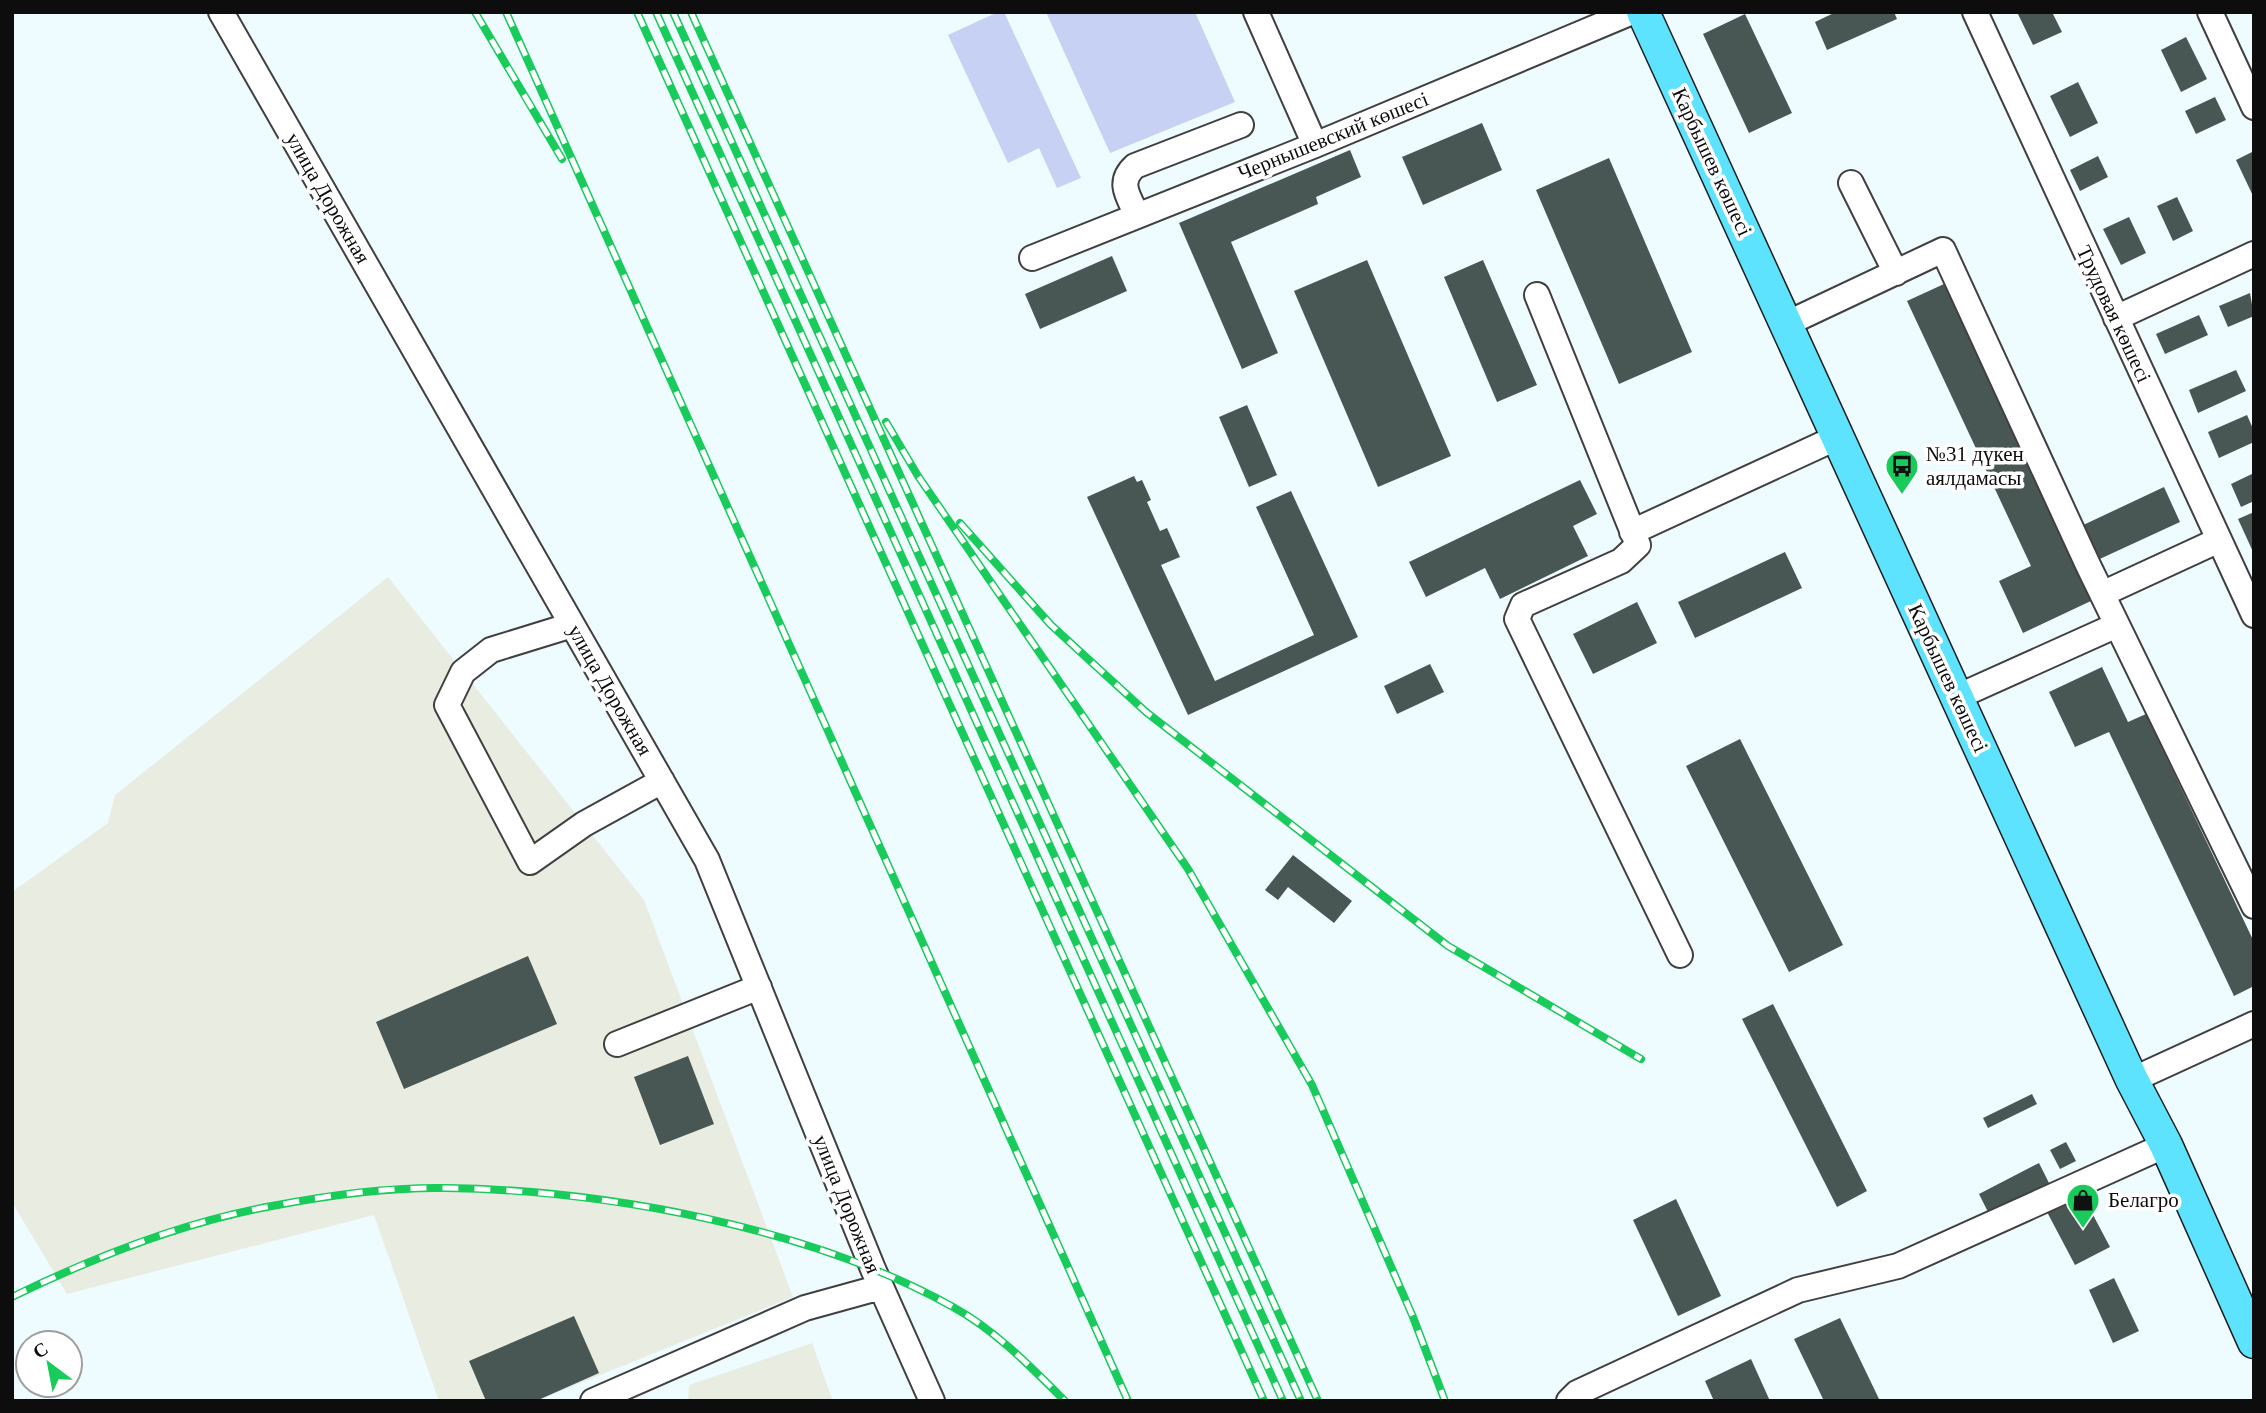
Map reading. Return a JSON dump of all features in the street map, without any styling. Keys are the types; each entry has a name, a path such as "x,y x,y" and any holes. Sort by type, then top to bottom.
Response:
{"main road":[{"name":"Карбышев көшесі","path":"1643,12 2132,1080 2166,1145 2254,1342"}],"street":[{"name":"улица Дорожная","path":"221,12 707,860 881,1287 932,1401"},
{"path":"1256,12 1315,145"},
{"name":"Чернышевский көшесі","path":"1032,258 1315,145 1632,12"},
{"name":"Трудовая көшесі","path":"1975,12 2254,615"},
{"path":"2210,12 2254,107"},
{"path":"1137,215 1124,187 1126,174 1135,166 1241,125"},
{"path":"1851,183 1896,273"},
{"path":"1786,324 1943,250 2102,594 2254,906"},
{"path":"2116,318 2254,254"},
{"path":"1537,295 1638,545 1621,561 1523,605 1517,619 1679,955"},
{"path":"1632,532 1838,437"},
{"path":"2102,594 2219,540"},
{"path":"572,625 491,650 463,672 447,705 530,862 584,824 662,781"},
{"path":"1957,697 2117,625"},
{"path":"617,1044 758,987"},
{"path":"2132,1080 2254,1024"},
{"path":"1569,1401 1577,1393 1798,1290 1898,1266 2166,1145"},
{"path":"593,1401 805,1308 881,1287"}],"shaded area":[{"path":"998,12 1004,12 1081,178 1057,188 1039,148 1008,163 948,35"},
{"path":"1046,12 1195,12 1235,102 1110,153"},
{"path":"388,577 644,900 793,1297 536,1401 439,1401 374,1215 67,1294 12,1202 12,892 108,823 115,795"},
{"path":"812,1343 833,1401 688,1401 689,1385"}],"building":[{"path":"1836,12 1894,12 1897,19 1827,50 1815,22"},
{"path":"2017,12 2052,12 2062,32 2033,45"},
{"path":"1745,14 1792,113 1749,133 1703,34"},
{"path":"2186,37 2207,79 2181,92 2161,50"},
{"path":"2078,82 2098,123 2070,137 2050,96"},
{"path":"2215,97 2226,120 2196,134 2185,111"},
{"path":"1482,123 1502,170 1423,205 1402,157"},
{"path":"1350,150 1361,177 1316,197 1318,204 1231,242 1278,353 1242,369 1179,223"},
{"path":"2254,151 2254,198 2236,160"},
{"path":"2098,156 2108,177 2080,191 2070,170"},
{"path":"1609,158 1692,352 1619,384 1536,190"},
{"path":"2177,197 2193,231 2173,241 2157,206"},
{"path":"2129,217 2146,253 2121,265 2103,229"},
{"path":"1112,256 1127,291 1040,329 1025,294"},
{"path":"1367,260 1451,456 1378,487 1294,291"},
{"path":"1483,260 1537,385 1497,402 1444,277"},
{"path":"1944,284 2062,535 2164,487 2180,522 2078,569 2093,600 2023,633 1999,581 2031,566 1907,301"},
{"path":"2250,293 2254,316 2228,327 2219,306"},
{"path":"2199,315 2208,335 2165,354 2156,334"},
{"path":"2236,370 2246,391 2198,413 2189,390"},
{"path":"1247,405 1277,475 1249,487 1219,417"},
{"path":"2247,415 2254,431 2254,442 2219,458 2208,432"},
{"path":"2254,473 2254,501 2241,507 2231,484"},
{"path":"1134,476 1137,482 1142,480 1151,500 1147,502 1160,531 1167,528 1180,557 1161,565 1215,681 1314,635 1256,507 1291,491 1358,637 1188,715 1087,497"},
{"path":"1580,480 1597,514 1573,526 1588,556 1500,599 1485,568 1426,597 1409,562"},
{"path":"2254,512 2254,554 2238,519"},
{"path":"1785,552 1802,588 1695,638 1678,602"},
{"path":"1637,602 1657,643 1593,674 1573,634"},
{"path":"1430,664 1444,692 1397,714 1384,686"},
{"path":"2102,667 2128,722 2146,714 2254,942 2254,986 2234,996 2109,732 2075,747 2049,692"},
{"path":"1740,739 1843,945 1789,972 1686,766"},
{"path":"1293,855 1352,901 1334,923 1288,887 1278,900 1265,890"},
{"path":"528,956 557,1024 404,1089 376,1022"},
{"path":"1773,1004 1867,1191 1837,1207 1742,1019"},
{"path":"688,1056 714,1124 660,1145 634,1077"},
{"path":"2032,1094 2037,1104 1988,1128 1983,1118"},
{"path":"2066,1142 2076,1161 2060,1169 2050,1150"},
{"path":"2039,1163 2049,1183 1989,1214 1979,1194"},
{"path":"2082,1194 2110,1247 2075,1265 2047,1212"},
{"path":"1676,1199 1721,1296 1678,1316 1633,1220"},
{"path":"2114,1278 2139,1331 2113,1343 2089,1290"},
{"path":"574,1316 599,1373 536,1401 486,1401 469,1361"},
{"path":"1840,1318 1880,1401 1824,1401 1794,1339"},
{"path":"1751,1359 1770,1401 1714,1401 1705,1381"}],"railway":[{"path":"475,12 562,159"},
{"path":"506,12 1128,1401"},
{"path":"637,12 1264,1401"},
{"path":"656,12 1283,1401"},
{"path":"673,12 1301,1401"},
{"path":"691,12 1318,1401"},
{"path":"886,422 918,476 1188,869 1312,1085 1413,1317 1445,1401"},
{"path":"960,523 1051,625 1146,712 1448,946 1641,1059"},
{"path":"12,1297 139,1242 205,1221 294,1202 359,1192 424,1188 508,1190 573,1196 707,1219 773,1235 837,1255 897,1279 968,1316 1012,1350 1065,1401"}],"place":[{"name":"№31 дүкен аялдамасы","path":"1902,496"},
{"name":"Белагро","path":"2083,1230"}]}
